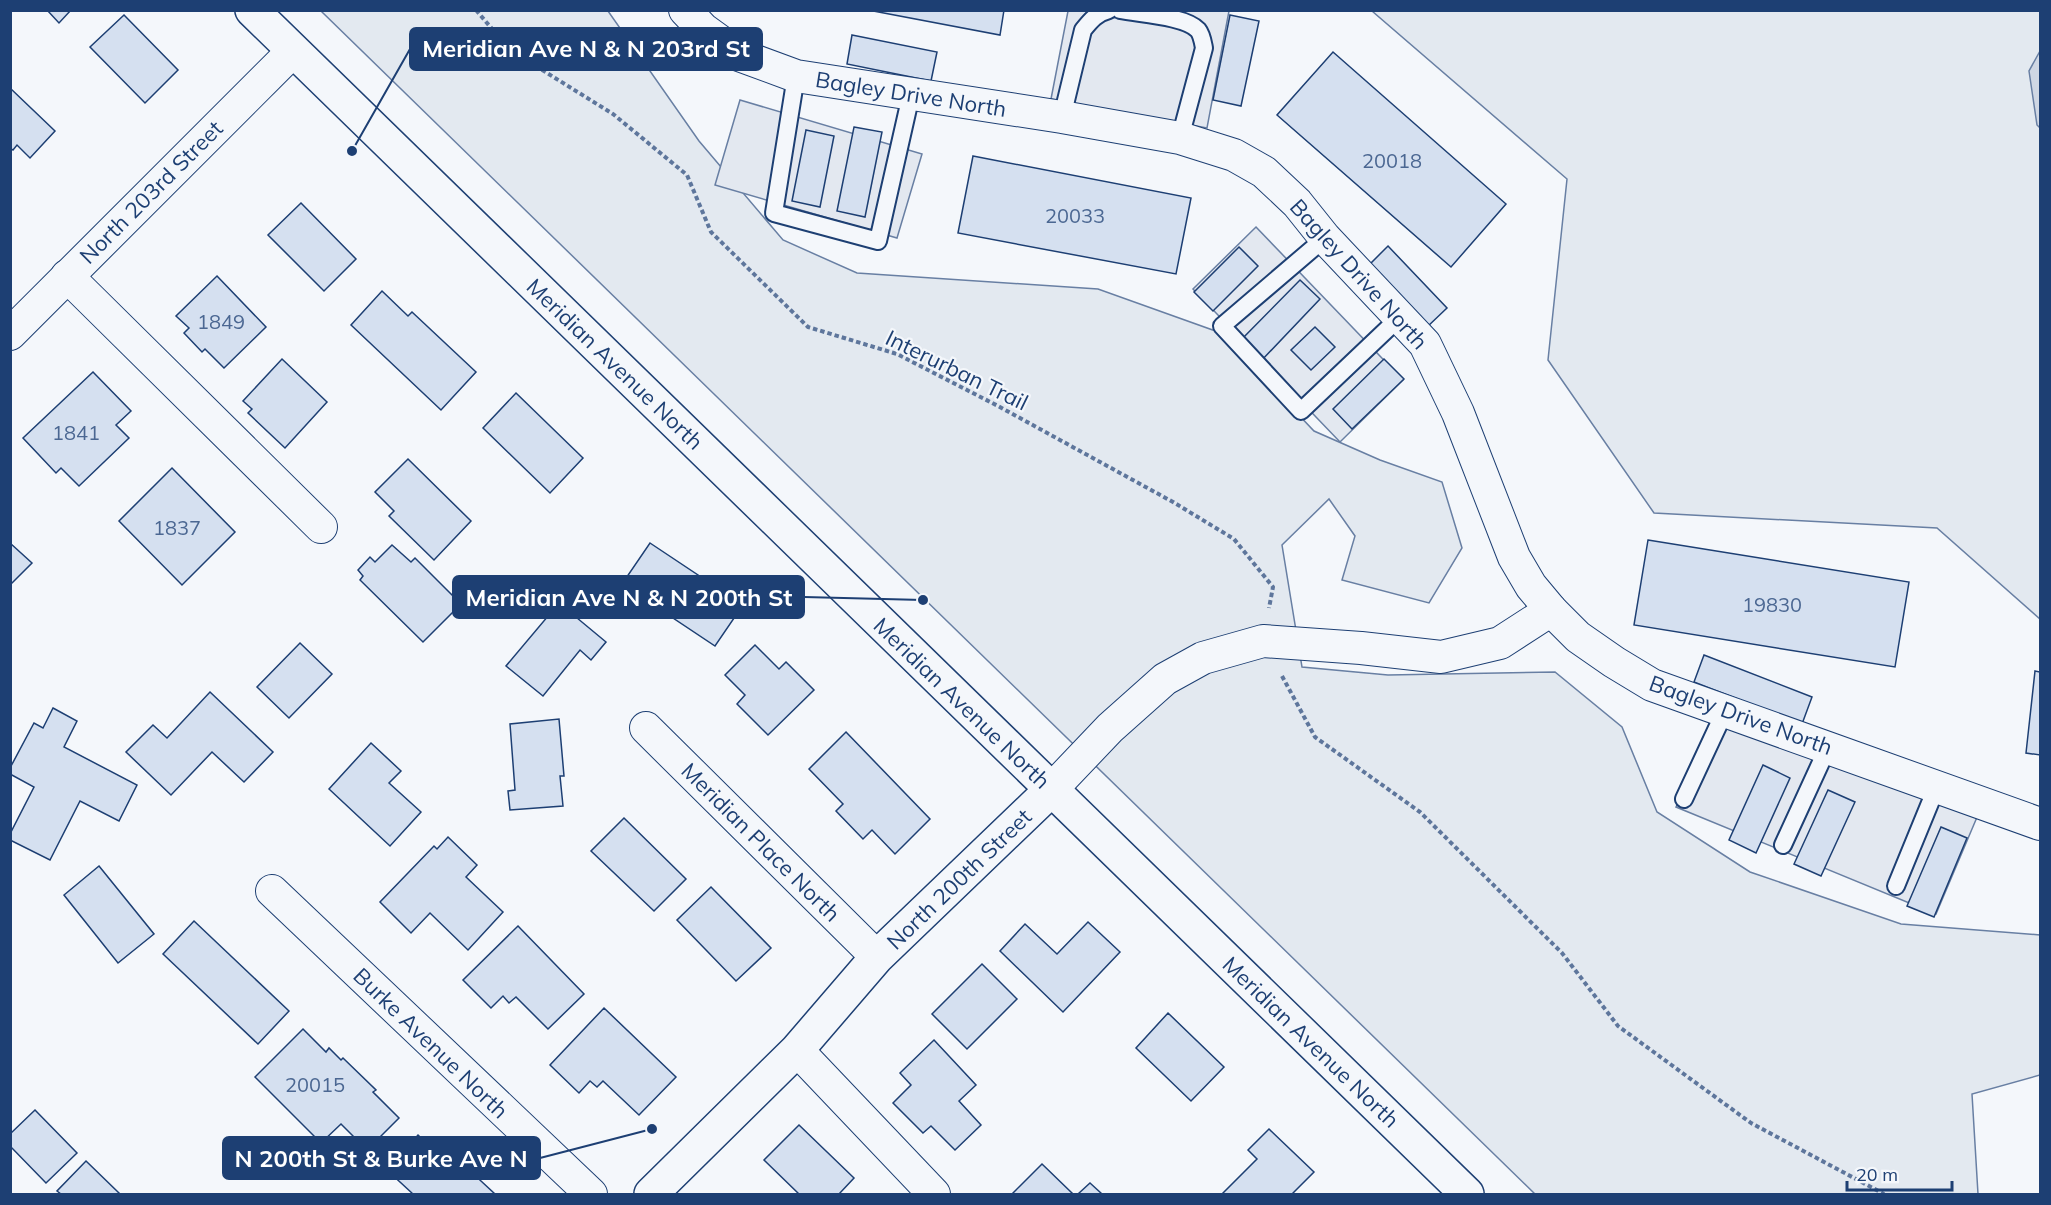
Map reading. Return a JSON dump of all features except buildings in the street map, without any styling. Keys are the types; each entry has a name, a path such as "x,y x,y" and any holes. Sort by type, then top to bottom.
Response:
{"street":[{"name":"Meridian Avenue North","path":"252,10 1467,1194"},
{"name":"Bagley Drive North","path":"685,10 703,29 739,55 796,76 1062,117 1180,138 1234,155 1264,172 1297,203 1325,238 1425,344 1458,413 1514,557 1531,586 1578,637 1614,663 1652,685 2040,824"},
{"name":"North 203rd Street","path":"10,334 293,51"},
{"path":"67,276 321,527"},
{"name":"North 200th Street","path":"651,1194 797,1050 877,957 1164,679 1203,658 1263,641 1361,648 1441,657 1500,643 1551,610"},
{"name":"Meridian Place North","path":"646,728 877,957"},
{"name":"Burke Avenue North","path":"272,891 591,1194"},
{"path":"797,1050 934,1194"}],"lane":[{"path":"1062,117 1083,30 1092,19 1109,10"},
{"path":"1120,10 1188,23 1198,31 1203,39 1204,48 1180,138"},
{"path":"796,76 774,213 878,241 911,95"},
{"path":"1325,238 1222,326 1301,411 1400,317"},
{"path":"1684,799 1725,711"},
{"path":"1783,844 1828,747"},
{"path":"1896,886 1937,786"}],"path":[{"name":"Interurban Trail","path":"476,10 510,50 613,114 687,175 711,232 808,327 897,354 998,406 1173,502 1234,539 1273,587 1263,641"},
{"path":"1263,641 1315,737 1420,812 1562,953 1618,1026 1751,1123 1884,1194"}],"shaded area":[{"path":"321,11 608,11 699,141 783,240 857,273 1098,289 1221,333 1314,431 1380,460 1442,482 1462,548 1429,603 1342,580 1355,536 1329,499 1282,545 1302,667 1388,675 1555,672 1622,727 1657,812 1750,872 1901,924 2040,935 2040,1075 1972,1094 1978,1194 1535,1194"},
{"path":"1068,11 1229,11 1207,128 1051,99"},
{"path":"1372,11 2040,11 2040,619 1937,528 1654,513 1548,360 1567,179"},
{"path":"2040,51 2040,128 2037,125 2029,71"},
{"path":"740,100 922,154 897,238 715,185"},
{"path":"1256,227 1403,380 1340,442 1193,289"},
{"path":"1719,714 1983,803 1936,914 1676,807"}],"place":[{"name":"Meridian Ave N & N 203rd St","path":"352,151"},
{"name":"Meridian Ave N & N 200th St","path":"923,600"},
{"name":"N 200th St & Burke Ave N","path":"652,1129"}]}
